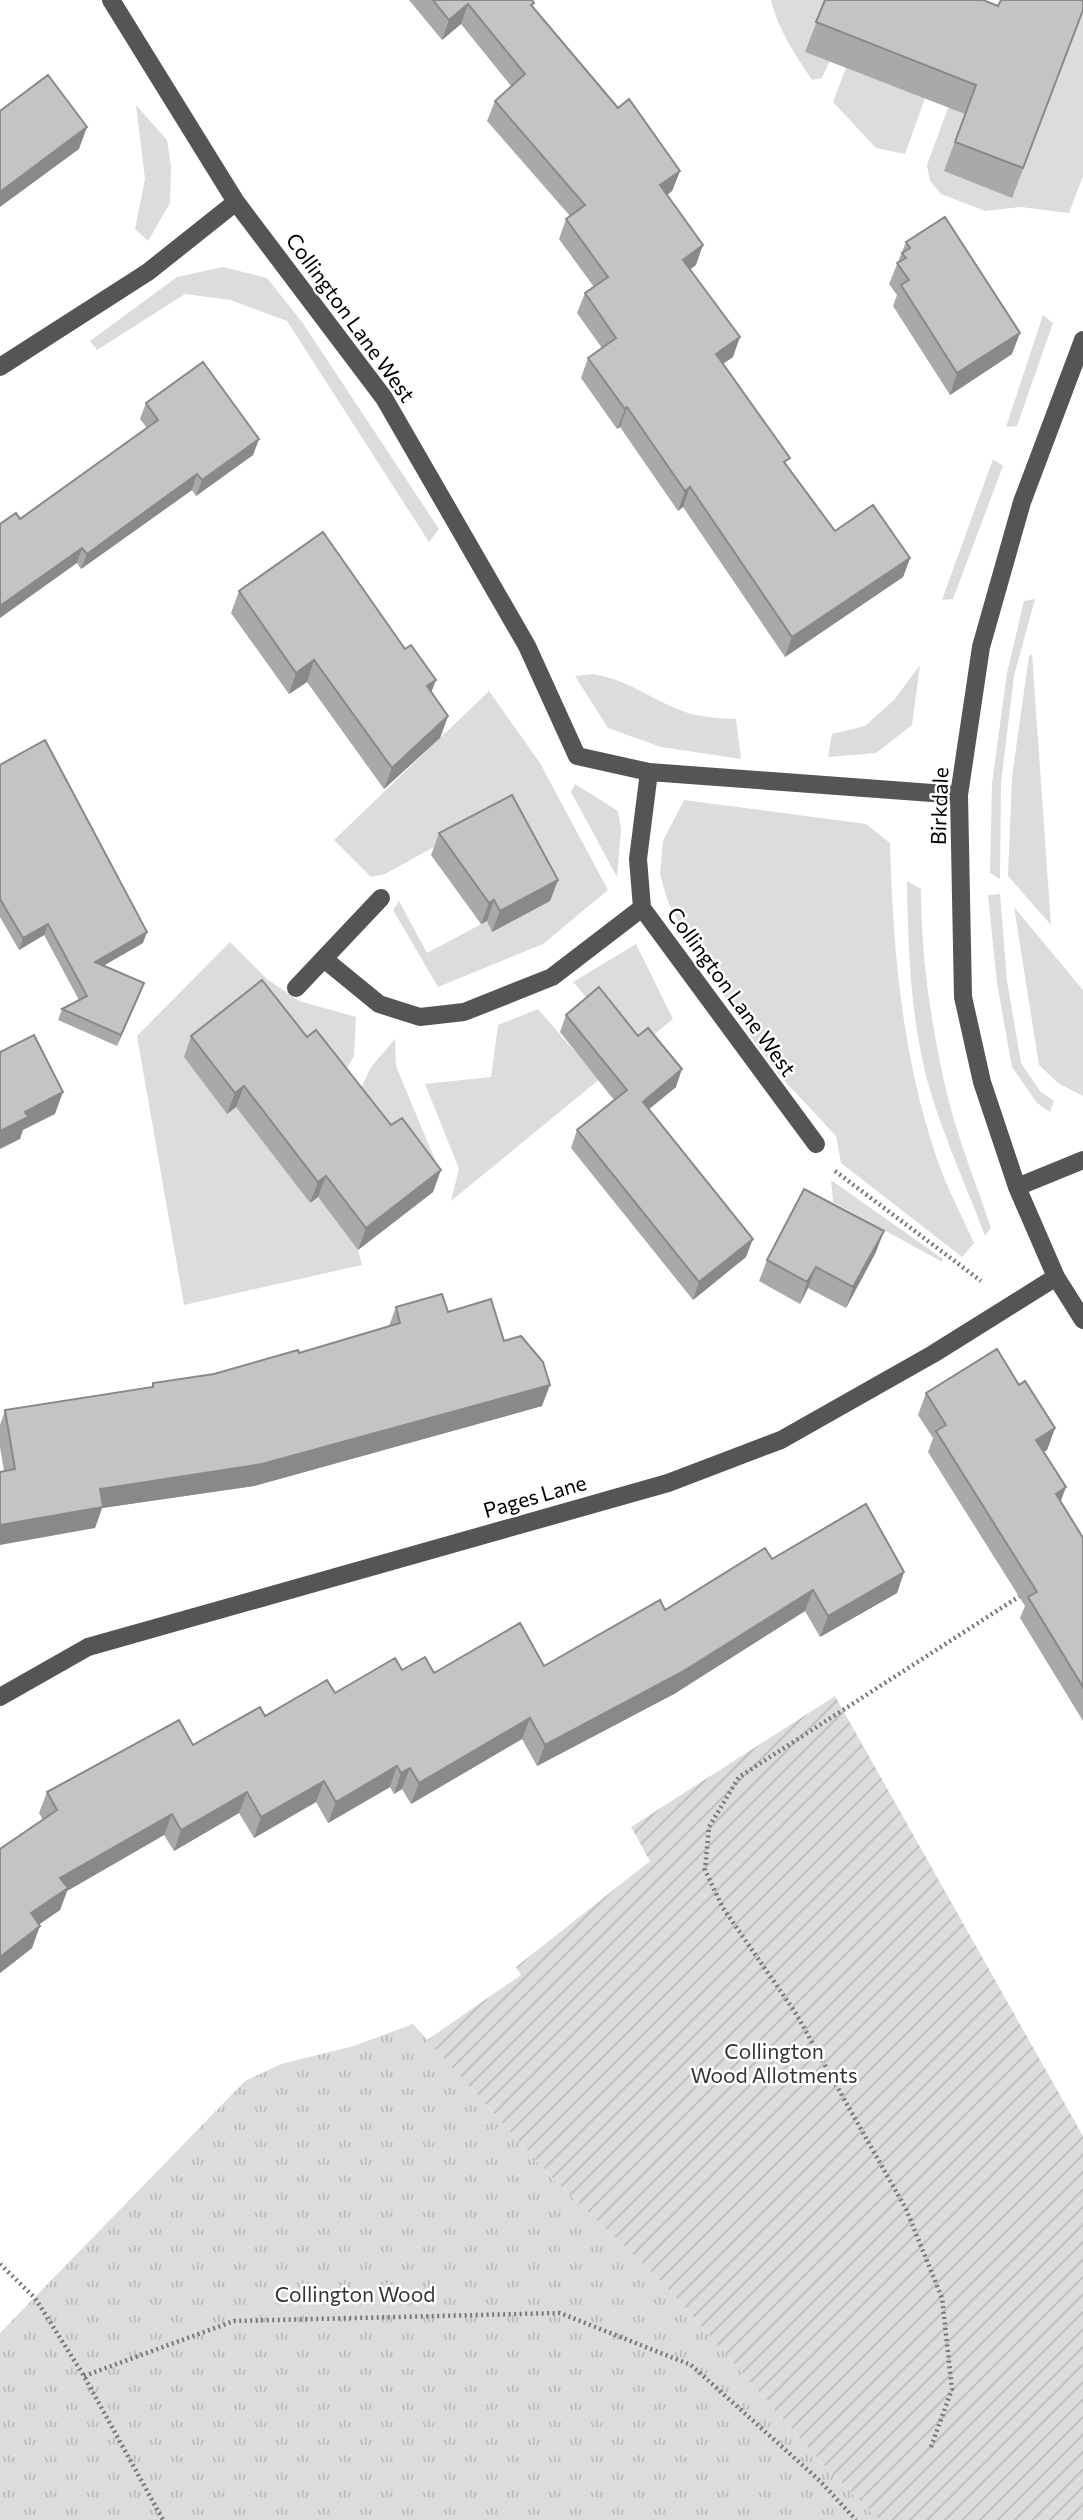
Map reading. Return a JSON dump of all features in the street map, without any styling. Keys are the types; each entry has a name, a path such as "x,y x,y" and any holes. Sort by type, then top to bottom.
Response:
{"street":[{"name":"Collington Lane West","path":"111,0 236,202 384,398 527,646 576,757 649,772 959,795"},
{"path":"0,367 148,272 236,202"},
{"name":"Birkdale","path":"1083,340 1022,502 981,647 959,795 963,998 982,1083 1017,1187 1056,1277 1083,1320"},
{"name":"Collington Lane West","path":"649,772 638,859 642,908 816,1144"},
{"path":"296,988 381,898"},
{"path":"324,959 379,1004 420,1017 464,1012 552,977 642,908"},
{"path":"1017,1187 1083,1160"},
{"name":"Pages Lane","path":"0,1697 88,1647 668,1483 781,1440 933,1354 1056,1277"}],"path":[{"path":"816,1144 834,1170 1013,1305"},
{"path":"931,2447 952,2389 942,2298 906,2208 795,2012 723,1908 705,1870 709,1826 739,1777 1026,1592"},
{"path":"0,2264 35,2298 84,2376 163,2520"},
{"path":"84,2376 234,2321 560,2313 691,2365 820,2481 856,2520"}],"green space":[{"path":"771,0 825,0 806,52 830,61 822,78 812,80 793,51"},
{"path":"1083,0 1083,176 1069,213 1021,207 985,211 941,194 930,181 927,165 948,108"},
{"path":"846,68 925,98 905,154 876,148 833,102"},
{"path":"136,105 167,140 171,166 170,203 148,241 135,229 145,179"},
{"path":"223,267 267,278 302,322 439,529 429,542 287,321 230,300 185,294 97,350 90,341 177,277"},
{"path":"1043,315 1053,323 1017,426 1006,427"},
{"path":"993,459 1003,466 953,599 942,600"},
{"path":"1035,599 1014,676 1001,783 1000,879 990,873 992,783 1007,673 1024,601"},
{"path":"1032,654 1051,925 1008,876 1012,777 1029,656"},
{"path":"920,665 912,725 876,753 828,757 832,734 865,726 894,700"},
{"path":"593,674 626,684 682,711 736,719 741,759 661,747 608,728 575,676"},
{"path":"489,691 540,763 608,890 543,944 438,987 393,910 399,901 427,953 487,921 493,932 550,901 443,842 385,874 371,877 334,840"},
{"path":"575,784 618,811 621,829 617,877 571,792"},
{"path":"684,800 866,824 890,843 894,927 909,1053 929,1135 947,1184 974,1243 962,1257 841,1163 836,1136 780,1076 687,940 667,899 660,874 663,841"},
{"path":"907,881 921,889 925,965 936,1040 956,1125 991,1228 985,1236 933,1100 920,1047 912,992"},
{"path":"1000,894 1007,981 1021,1063 1040,1091 1054,1101 1050,1112 1037,1103 1012,1067 997,983 988,895"},
{"path":"1014,907 1083,990 1083,1096 1058,1083 1039,1065"},
{"path":"230,942 267,979 299,1001 356,1017 354,1056 336,1087 309,1051 236,1107 310,1203 318,1197 358,1250 362,1265 184,1305 137,1036"},
{"path":"636,944 673,1019 451,1201 459,1169 425,1084 491,1077 498,1025 538,1009 589,1068 593,1005 573,982"},
{"path":"395,1039 396,1066 440,1172 433,1192 394,1140 352,1108 371,1067"},
{"path":"831,1180 943,1259 942,1262 833,1202"},
{"name":"Collington Wood Allotments","path":"835,1696 1083,2136 1083,2520 879,2520 819,2460 663,2283 556,2182 427,2040 521,1975 516,1967 650,1861 631,1827"},
{"name":"Collington Wood","path":"413,2024 556,2182 663,2283 819,2460 879,2520 0,2520 0,2333 245,2081 281,2064 354,2046"}],"building":[{"path":"433,0 532,0 534,3 531,5 618,108 629,99 680,171 660,185 703,245 683,260 740,337 716,354 790,458 784,462 835,531 873,505 910,558 792,637 690,487 685,491 627,407 625,409 588,358 616,338 585,293 608,277 566,219 585,205 495,101 525,74 468,4 449,20"},
{"path":"825,0 983,0 998,6 1001,0 1083,0 1083,10 1023,168 955,142 976,85 816,22"},
{"path":"48,75 87,127 0,192 0,111"},
{"path":"945,217 1020,333 957,373 901,285 909,280 897,263 906,258 902,253 910,248 906,242"},
{"path":"203,362 259,439 202,480 197,474 87,554 82,548 0,606 0,524 16,513 20,519 158,420 146,403"},
{"path":"323,532 405,649 411,645 436,680 427,686 448,716 392,768 314,660 296,673 239,591"},
{"path":"45,740 147,932 95,962 144,983 121,1035 62,1009 87,996 48,924 23,938 0,899 0,765"},
{"path":"512,795 558,880 500,911 494,900 489,903 439,833"},
{"path":"262,980 307,1037 316,1030 391,1125 402,1118 441,1170 366,1228 326,1176 318,1182 244,1086 235,1093 191,1036"},
{"path":"599,987 638,1036 648,1028 682,1069 643,1102 753,1239 699,1282 577,1130 627,1090 566,1015"},
{"path":"34,1035 63,1092 25,1112 28,1117 0,1131 0,1052"},
{"path":"804,1189 884,1231 853,1287 816,1267 807,1282 767,1260"},
{"path":"442,1294 448,1312 491,1299 504,1341 521,1336 543,1362 550,1385 262,1464 100,1489 103,1507 0,1525 0,1472 15,1469 5,1410 153,1387 153,1383 214,1374 298,1350 299,1353 400,1323 396,1307"},
{"path":"997,1349 1019,1385 1025,1381 1055,1428 1036,1440 1066,1487 1056,1494 1083,1538 1083,1687 1028,1597 1037,1592 936,1431 946,1425 926,1393"},
{"path":"866,1504 904,1572 828,1616 813,1590 682,1672 545,1745 530,1718 419,1783 410,1768 401,1773 397,1766 336,1802 324,1781 261,1817 247,1792 181,1830 172,1814 60,1878 68,1888 31,1913 40,1926 0,1957 0,1849 57,1810 47,1792 179,1720 193,1745 260,1707 265,1716 327,1680 335,1693 395,1658 402,1670 425,1657 434,1673 520,1623 544,1666 660,1600 665,1610 765,1548 772,1559"}]}
